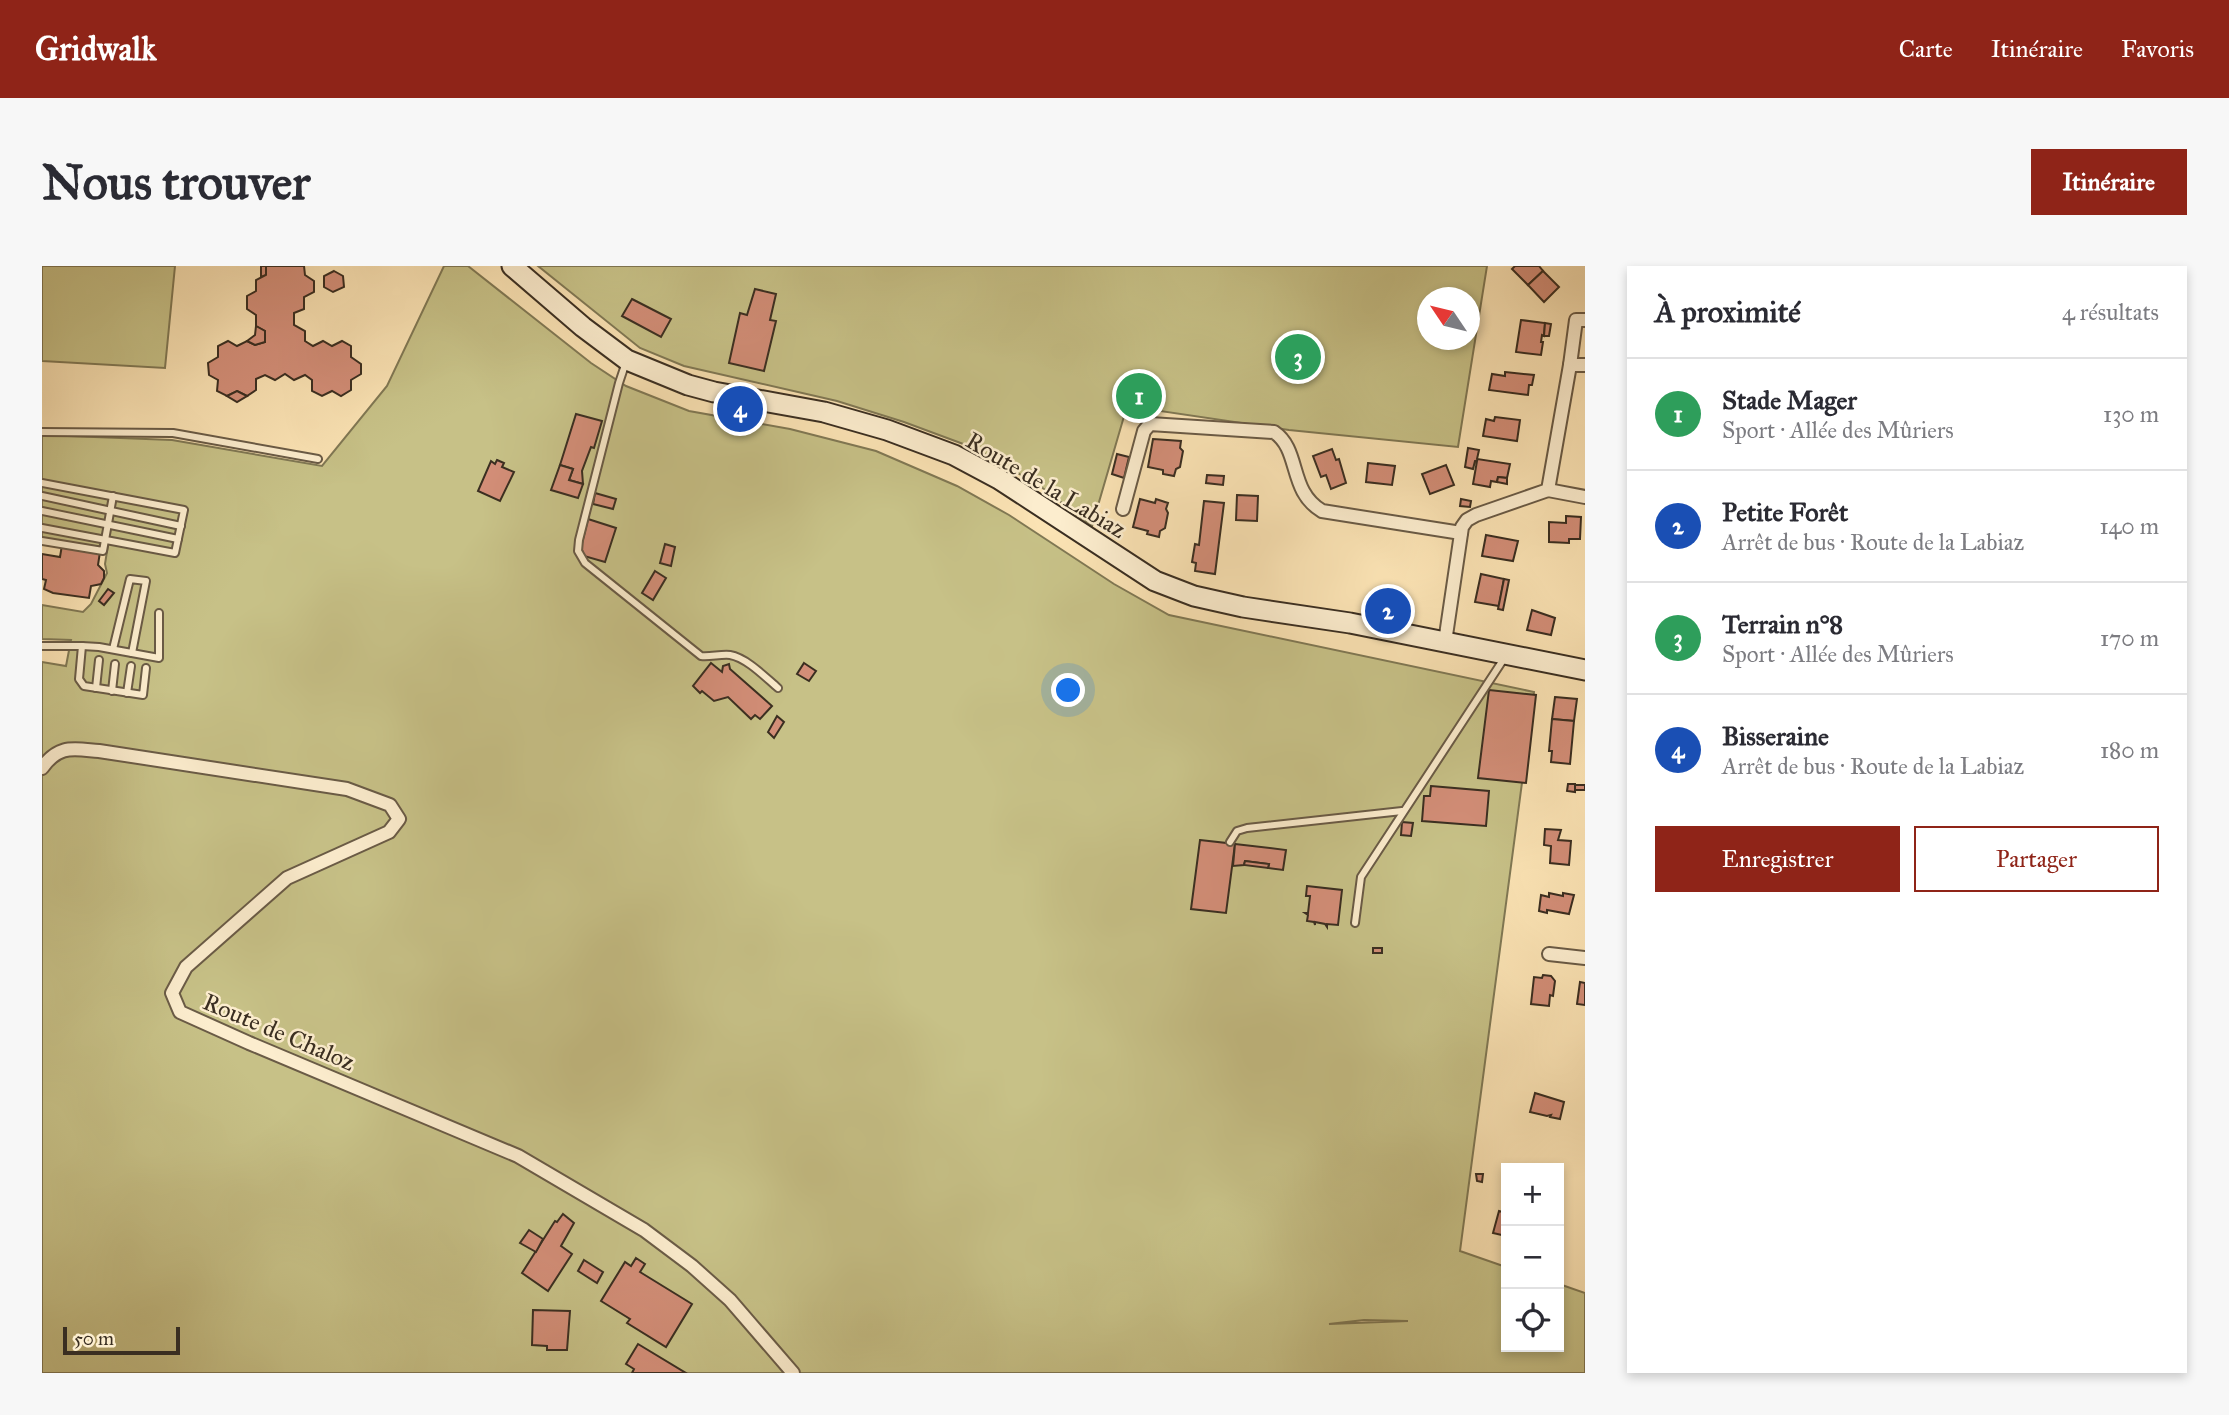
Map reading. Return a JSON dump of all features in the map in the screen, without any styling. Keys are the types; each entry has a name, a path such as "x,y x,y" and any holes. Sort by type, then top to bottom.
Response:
{"main road":[{"name":"Route de la Labiaz","path":"512,266 583,327 627,360 714,392 824,412 887,429 954,455 999,479 1148,578 1194,596 1243,607 1350,623 1585,670"}],"street":[{"path":"1548,490 1576,320 1585,320"},
{"path":"1570,365 1585,365"},
{"path":"1123,509 1144,431 1150,424 1232,429 1274,432 1281,437 1304,496 1311,505 1322,511 1461,533"},
{"path":"1445,642 1461,533 1467,520 1548,490 1585,497"},
{"name":"Route de Chaloz","path":"42,768 57,752 69,749 99,751 347,789 390,805 400,819 388,832 287,878 186,967 172,993 180,1012 519,1156 645,1230 730,1300 793,1373"},
{"path":"1549,954 1585,955"}],"lane":[{"path":"627,360 585,512 578,551 585,564 701,656 729,655 744,661 778,688"},
{"path":"42,432 173,433 318,459"},
{"path":"42,482 184,510 175,553 42,528"},
{"path":"42,496 181,526"},
{"path":"42,541 103,551 113,496"},
{"path":"42,511 178,538"},
{"path":"113,649 130,579 146,581 132,653"},
{"path":"42,646 113,649 159,658 159,613"},
{"path":"82,646 79,680 84,686 143,695 146,668"},
{"path":"1355,923 1360,877 1507,654"},
{"path":"96,688 99,660"},
{"path":"112,691 115,664"},
{"path":"127,693 131,666"},
{"path":"1230,842 1237,831 1247,828 1402,811"}],"shaded area":[{"path":"42,266 175,266 165,368 42,361"},
{"path":"444,266 468,266 591,363 626,386 689,411 790,429 876,451 957,486 1009,515 1114,584 1169,615 1534,692 1460,1251 1501,1265 1501,1352 1564,1352 1564,1286 1585,1293 1585,1373 42,1373 42,662 66,666 71,640 42,639 42,605 83,612 91,604 107,573 105,564 108,545 101,544 97,548 42,538 42,435 172,440 322,466 387,386","holes":["1364,1320 1408,1321 1329,1324"]},
{"path":"538,266 1487,266 1480,310 1480,287 1417,287 1417,350 1474,350 1458,447 1289,430 1127,406 1092,526 1040,486 974,448 837,401 684,366 640,348"}],"building":[{"path":"261,266 266,266 266,275 261,277"},
{"path":"266,266 304,266 305,275 314,281 314,292 304,297 304,309 294,313 294,325 305,331 305,341 313,346 323,341 332,346 342,341 351,346 351,357 361,364 361,374 351,380 351,390 341,396 332,391 322,396 312,391 312,380 305,375 294,380 285,374 275,380 265,375 256,379 256,390 247,396 237,391 227,396 217,391 218,380 209,375 208,363 218,357 218,346 228,341 237,346 247,341 255,345 265,342 265,331 256,326 256,315 247,309 247,296 256,291 256,280 266,275"},
{"path":"1515,266 1539,266 1543,271 1528,285 1512,269"},
{"path":"334,271 343,276 344,287 333,292 324,287 324,276"},
{"path":"1543,271 1559,287 1544,302 1528,285"},
{"path":"755,289 776,294 770,320 776,321 764,371 729,363 740,313 747,315"},
{"path":"632,299 671,319 661,337 622,316"},
{"path":"1521,320 1545,323 1541,355 1516,352"},
{"path":"1545,323 1551,324 1549,336 1544,336"},
{"path":"256,326 265,331 265,342 255,345 247,341 255,335"},
{"path":"1505,372 1534,375 1528,395 1489,390 1492,374 1505,376"},
{"path":"237,391 247,396 237,402 227,396"},
{"path":"576,414 602,421 594,448 591,447 582,471 583,484 569,480 573,469 560,465"},
{"path":"1495,417 1520,420 1517,441 1483,436 1486,419 1494,421"},
{"path":"1153,439 1181,441 1180,448 1183,451 1180,467 1176,469 1174,476 1148,467"},
{"path":"1468,448 1479,450 1477,459 1510,464 1507,478 1498,477 1497,482 1491,481 1490,487 1473,484 1477,461 1473,469 1465,467"},
{"path":"1332,449 1336,460 1339,459 1346,483 1331,489 1326,475 1321,477 1313,456"},
{"path":"1117,454 1129,457 1124,478 1112,474"},
{"path":"497,460 504,463 502,467 514,472 500,501 478,491 491,461 495,464"},
{"path":"1368,463 1395,466 1392,485 1366,482"},
{"path":"560,465 573,469 569,480 583,484 578,498 551,490"},
{"path":"1446,465 1454,485 1430,494 1422,474"},
{"path":"1207,475 1224,476 1223,485 1206,483"},
{"path":"1498,477 1507,478 1507,484 1497,482"},
{"path":"595,493 616,499 613,509 593,504"},
{"path":"1237,495 1258,496 1257,521 1236,520"},
{"path":"1140,499 1155,503 1156,499 1168,503 1165,528 1160,531 1159,537 1133,527"},
{"path":"1461,499 1471,501 1470,507 1460,506"},
{"path":"1204,501 1224,503 1215,574 1195,571 1196,563 1192,562 1195,544 1199,545"},
{"path":"1566,516 1581,517 1580,539 1569,539 1569,543 1549,542 1549,522 1566,523"},
{"path":"588,519 616,528 605,562 584,556 581,547"},
{"path":"1486,535 1518,541 1513,561 1482,556"},
{"path":"665,544 675,547 671,566 660,563"},
{"path":"62,545 100,552 98,565 104,571 104,578 101,584 91,586 89,598 53,593 44,589 46,580 42,579 42,554 60,557"},
{"path":"655,571 666,578 653,600 642,593"},
{"path":"1481,574 1504,579 1499,606 1475,602"},
{"path":"1504,579 1509,580 1503,610 1498,609"},
{"path":"108,589 114,593 104,605 99,601"},
{"path":"1532,610 1555,618 1551,635 1527,630"},
{"path":"711,663 722,672 723,666 729,664 730,669 772,706 760,719 755,715 751,719 728,697 714,701 702,691 700,693 693,686"},
{"path":"804,663 816,671 809,681 797,674"},
{"path":"1489,690 1536,695 1526,783 1478,778"},
{"path":"1555,697 1577,699 1574,721 1552,719"},
{"path":"777,716 784,722 774,738 768,732"},
{"path":"1552,719 1574,721 1570,764 1551,762 1552,751 1549,751"},
{"path":"1568,784 1575,784 1575,792 1567,791"},
{"path":"1575,785 1585,785 1585,790 1575,790"},
{"path":"1431,786 1489,791 1486,826 1422,821 1424,796 1430,796"},
{"path":"1402,822 1413,823 1411,836 1401,835"},
{"path":"1545,829 1561,830 1558,840 1571,841 1569,865 1550,863 1551,846 1544,845"},
{"path":"1200,840 1235,844 1226,913 1191,909"},
{"path":"1235,844 1286,850 1283,870 1268,868 1269,864 1245,861 1244,865 1233,866"},
{"path":"1245,861 1269,864 1268,868 1244,865"},
{"path":"1307,886 1342,890 1338,925 1327,924 1327,927 1325,924 1315,922 1315,925 1314,922 1307,921 1308,915 1305,913 1308,913 1310,896 1306,896"},
{"path":"1549,893 1574,895 1569,914 1539,911 1541,895 1549,897"},
{"path":"1373,948 1382,948 1382,953 1373,953"},
{"path":"1543,975 1551,976 1555,981 1549,1006 1531,1004 1534,977 1542,978"},
{"path":"1580,982 1585,983 1585,1005 1577,1004"},
{"path":"1535,1093 1564,1102 1560,1119 1530,1112"},
{"path":"1476,1174 1483,1174 1482,1182 1477,1181"},
{"path":"1499,1211 1501,1212 1501,1235 1493,1233"},
{"path":"563,1214 574,1223 561,1246 572,1254 548,1291 522,1273 555,1221"},
{"path":"529,1230 543,1239 536,1252 520,1243"},
{"path":"636,1258 645,1264 640,1272 692,1304 666,1347 627,1323 630,1319 601,1301 625,1262 631,1266"},
{"path":"584,1260 603,1272 597,1283 578,1271"},
{"path":"533,1310 570,1311 567,1350 547,1350 547,1346 532,1345"},
{"path":"638,1344 686,1373 632,1373 634,1369 626,1364"}],"place":[{"name":"Terrain n°8","path":"1298,357"},
{"name":"Stade Mager","path":"1139,396"},
{"name":"Bisseraine","path":"740,409"},
{"name":"Petite Forêt","path":"1388,611"}]}
